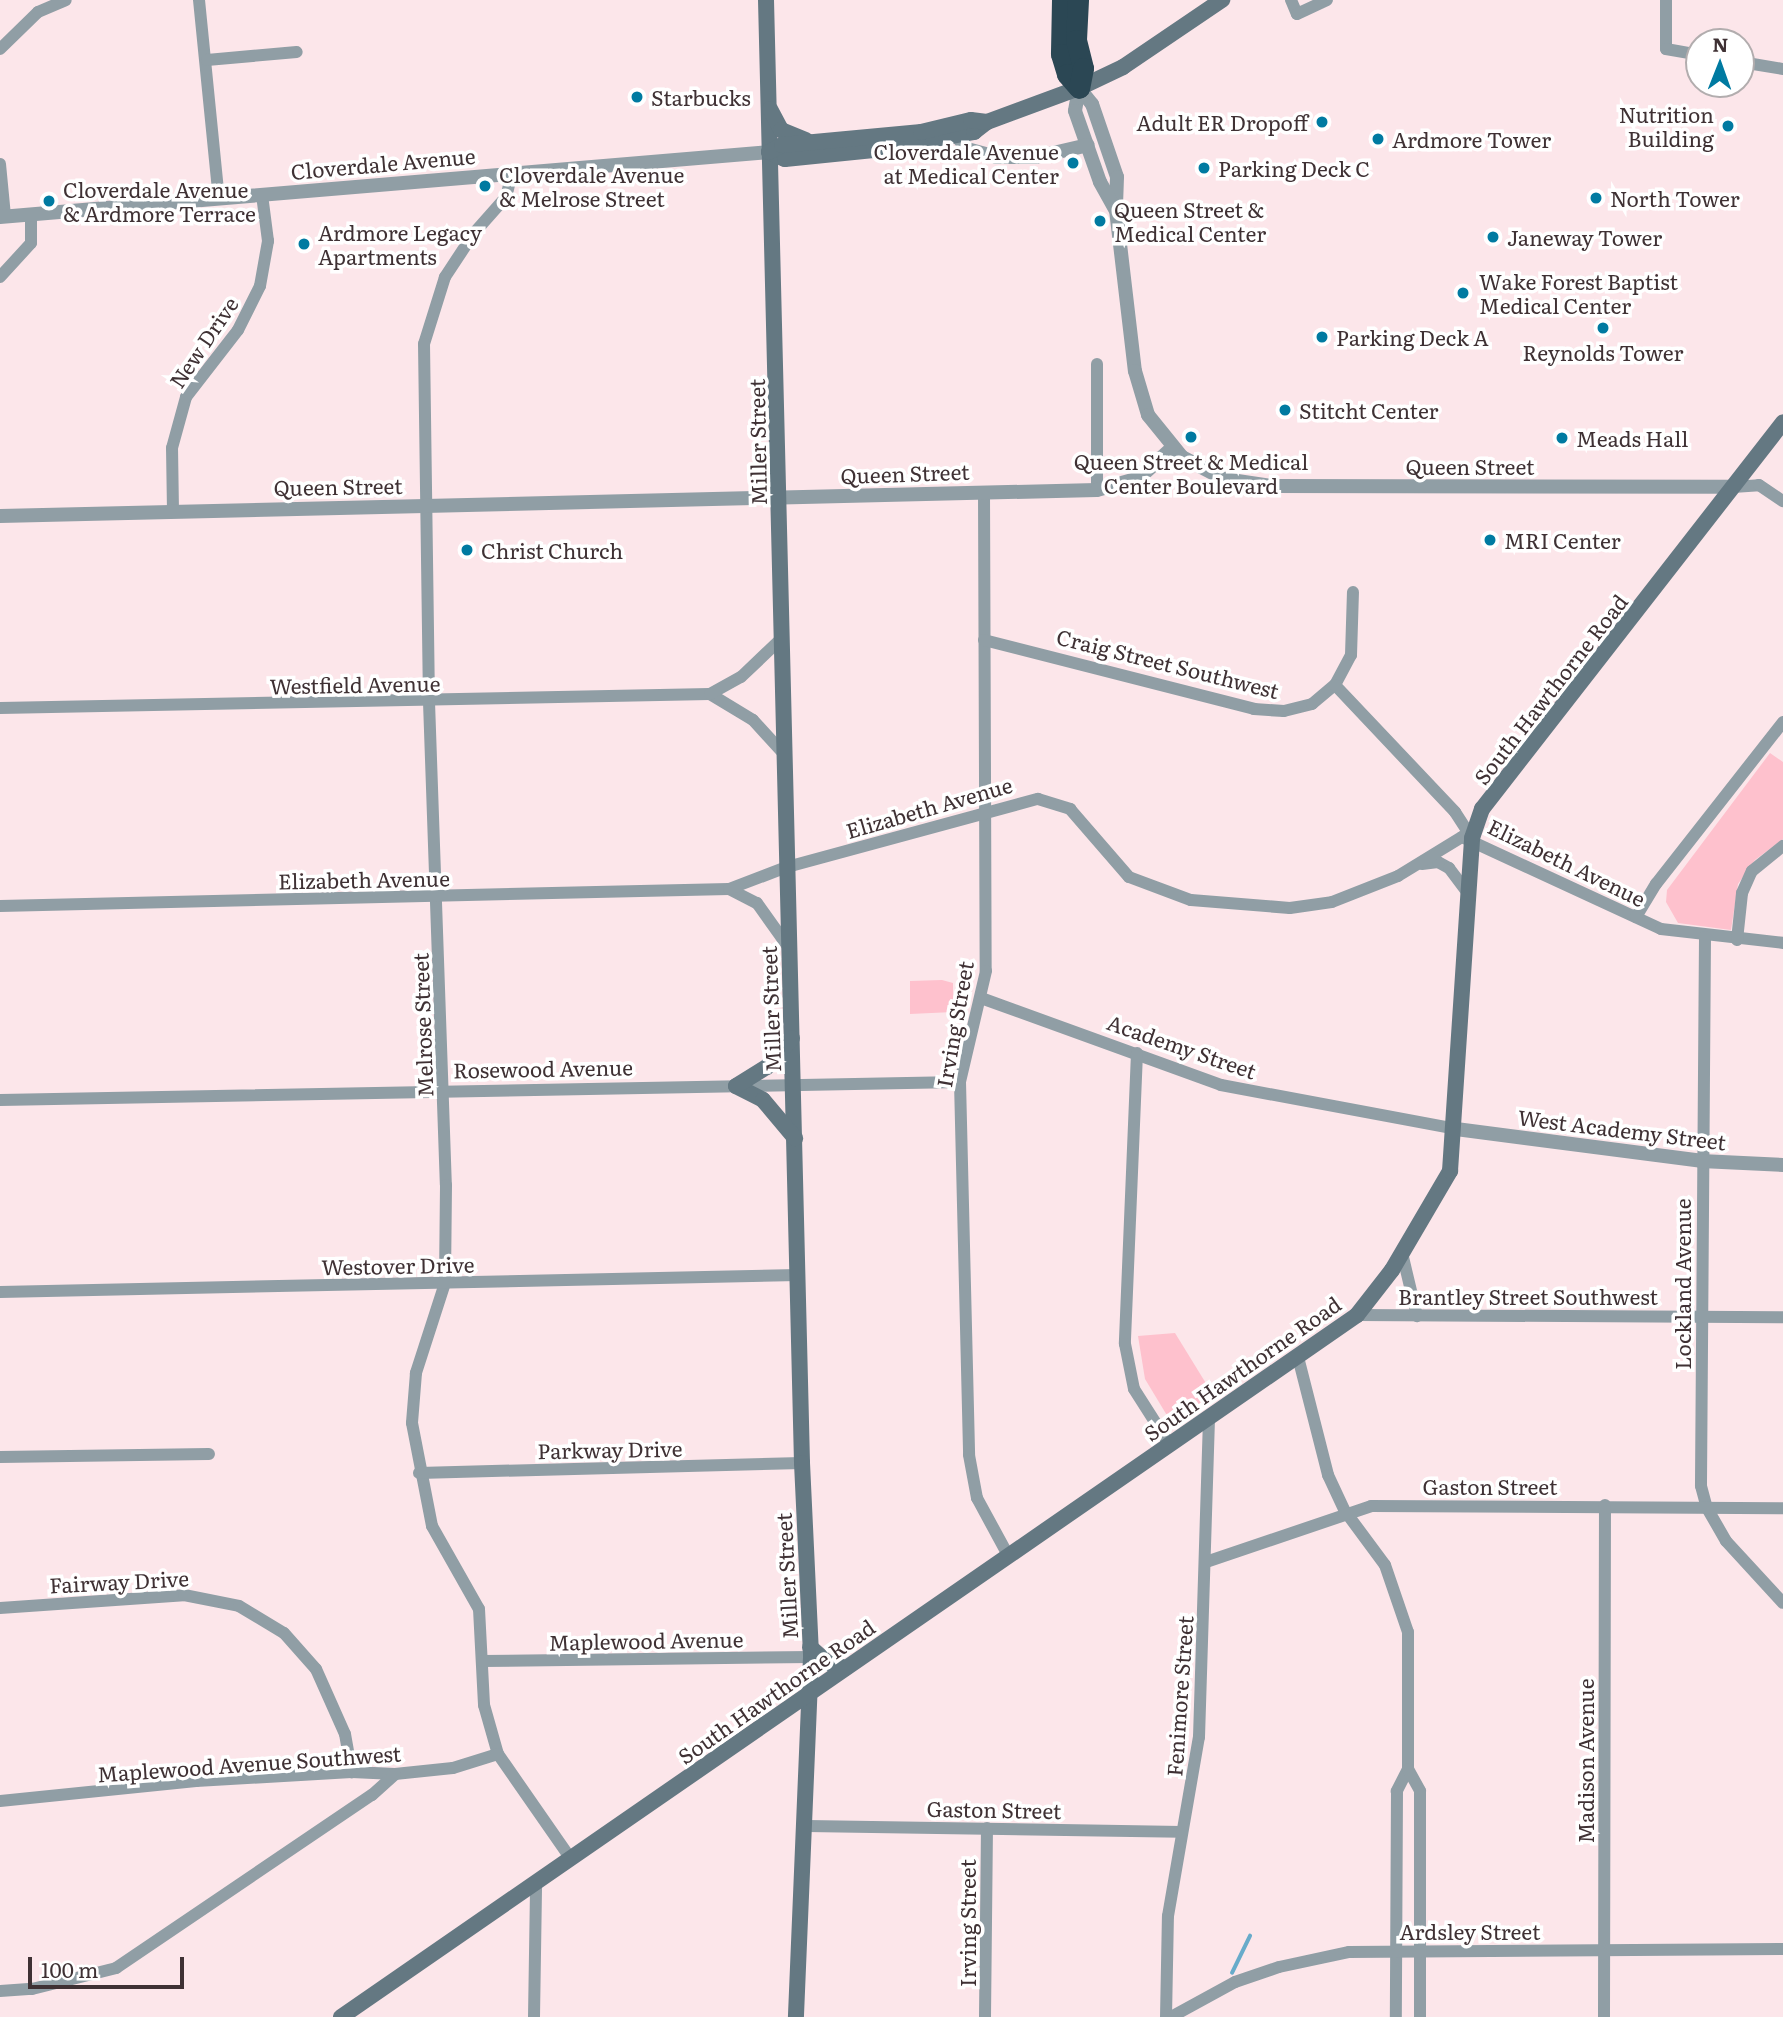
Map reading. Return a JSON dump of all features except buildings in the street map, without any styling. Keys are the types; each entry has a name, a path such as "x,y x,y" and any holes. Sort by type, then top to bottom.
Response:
{"highway":[{"path":"1062,0 1061,54 1067,74 1079,88"},
{"path":"1079,0 1076,40 1083,68 1079,88"}],"main road":[{"name":"Miller Street","path":"765,0 780,498 802,1463 811,1692 807,1826 796,2017"},
{"path":"1221,0 1237,0"},
{"name":"Cloverdale Avenue","path":"769,152 785,159 958,137 987,122 1079,88 1142,56 1221,0"},
{"path":"768,102 781,130 812,142"},
{"name":"Cloverdale Avenue","path":"769,152 812,142 921,132 971,120 987,122"},
{"name":"South Hawthorne Road","path":"341,2017 1357,1315 1402,1253 1446,1182 1456,1129 1472,838 1491,796 1783,422"},
{"path":"736,1086 767,1067 792,1038"},
{"path":"736,1086 763,1100 795,1139"},
{"path":"810,1652 828,1663 845,1668"},
{"path":"777,1716 810,1729"}],"street":[{"path":"0,49 37,12 66,0"},
{"path":"201,0 219,199"},
{"path":"1291,0 1297,14 1327,0"},
{"path":"1666,0 1666,49 1685,52"},
{"path":"207,60 297,52"},
{"path":"1755,64 1783,69"},
{"path":"1079,88 1075,111 1100,182 1116,210"},
{"path":"1079,88 1092,104 1117,177 1116,210 1135,371 1148,415 1172,447"},
{"path":"958,137 967,149 996,157 1036,157 1088,145"},
{"name":"Cloverdale Avenue","path":"3,217 769,152"},
{"path":"0,164 3,217"},
{"name":"Melrose Street","path":"512,172 506,197 457,257 429,316 423,368 429,702 444,1089 445,1283 423,1348 413,1397 419,1473 432,1526 479,1608 484,1705 498,1754 571,1858"},
{"name":"New Drive","path":"173,511 172,448 186,397 238,330 260,286 268,241 262,195"},
{"path":"0,277 31,243 31,215"},
{"path":"1097,364 1097,490"},
{"name":"Queen Street","path":"0,516 1097,490 1139,478 1172,447 1224,479 1272,486 1759,485 1783,501"},
{"name":"Irving Street","path":"984,492 986,971 960,1082 969,1455 977,1498 1008,1555"},
{"name":"Craig Street Southwest","path":"984,640 1272,712 1303,708 1335,685 1351,652 1353,592"},
{"name":"Westfield Avenue","path":"0,708 429,702 710,694 741,677 783,637"},
{"path":"1335,685 1455,812 1472,838"},
{"path":"710,694 753,720 785,755"},
{"path":"1636,917 1656,884 1783,722"},
{"name":"Elizabeth Avenue","path":"0,906 729,889 787,867 1029,799 1062,804 1129,877 1168,894 1214,904 1314,906 1360,894 1418,864 1453,841 1472,838 1661,929 1704,937 1783,943"},
{"path":"1737,940 1742,894 1752,871 1783,846"},
{"path":"1418,864 1437,862 1449,868 1469,896"},
{"name":"Elizabeth Avenue","path":"729,889 757,902 789,949"},
{"name":"Lockland Avenue","path":"1704,937 1701,1486 1707,1508 1726,1541 1783,1603"},
{"name":"Academy Street","path":"981,998 1256,1093 1456,1129"},
{"path":"1137,1053 1125,1344 1134,1389 1169,1444"},
{"name":"Rosewood Avenue","path":"0,1100 444,1089 960,1082"},
{"name":"West Academy Street","path":"1456,1129 1702,1161 1783,1165"},
{"path":"1402,1253 1417,1315"},
{"name":"Westover Drive","path":"0,1292 797,1275"},
{"name":"Brantley Street Southwest","path":"1357,1315 1783,1317"},
{"path":"1298,1357 1321,1453 1345,1511 1385,1565 1402,1609 1410,1651 1408,1769 1397,1791 1396,2017"},
{"name":"Fenimore Street","path":"1168,2017 1166,1933 1199,1737 1209,1417"},
{"path":"0,1457 209,1454"},
{"name":"Parkway Drive","path":"419,1473 802,1463"},
{"name":"Gaston Street","path":"1206,1562 1345,1511 1371,1506 1605,1505 1783,1508"},
{"name":"Madison Avenue","path":"1604,2017 1605,1505"},
{"name":"Fairway Drive","path":"0,1608 184,1595 239,1606 284,1633 316,1669 342,1725 352,1772"},
{"name":"Maplewood Avenue","path":"482,1661 810,1652"},
{"name":"Maplewood Avenue Southwest","path":"0,1801 352,1772 395,1774 453,1768 498,1754"},
{"path":"1408,1769 1420,1791 1420,2017"},
{"path":"0,1991 32,1989 116,1968 372,1795 395,1774"},
{"name":"Gaston Street","path":"807,1826 1181,1832"},
{"name":"Irving Street","path":"985,2017 987,1828"},
{"path":"534,2017 536,1883"},
{"name":"Ardsley Street","path":"1168,2017 1235,1982 1279,1967 1349,1952 1783,1949"}],"shaded area":[{"path":"1770,753 1783,762 1783,839 1755,860 1738,884 1731,930 1678,923 1666,902 1667,890"},
{"path":"942,980 953,983 953,1012 910,1014 910,981"},
{"path":"1175,1333 1215,1398 1174,1427 1145,1379 1138,1336"}],"waterway":[{"path":"1232,1973 1250,1936"}],"place":[{"name":"Starbucks","path":"637,97"},
{"name":"Adult ER Dropoff","path":"1322,122"},
{"name":"Nutrition Building","path":"1728,126"},
{"name":"Ardmore Tower","path":"1378,139"},
{"name":"Cloverdale Avenue at Medical Center","path":"1073,163"},
{"name":"Parking Deck C","path":"1204,168"},
{"name":"Cloverdale Avenue & Melrose Street","path":"485,186"},
{"name":"North Tower","path":"1596,198"},
{"name":"Cloverdale Avenue & Ardmore Terrace","path":"49,201"},
{"name":"Queen Street & Medical Center","path":"1100,221"},
{"name":"Janeway Tower","path":"1493,237"},
{"name":"Ardmore Legacy Apartments","path":"304,244"},
{"name":"Wake Forest Baptist Medical Center","path":"1463,293"},
{"name":"Reynolds Tower","path":"1603,328"},
{"name":"Parking Deck A","path":"1322,337"},
{"name":"Stitcht Center","path":"1285,410"},
{"name":"Queen Street & Medical Center Boulevard","path":"1191,437"},
{"name":"Meads Hall","path":"1562,438"},
{"name":"MRI Center","path":"1490,540"},
{"name":"Christ Church","path":"467,550"}]}
